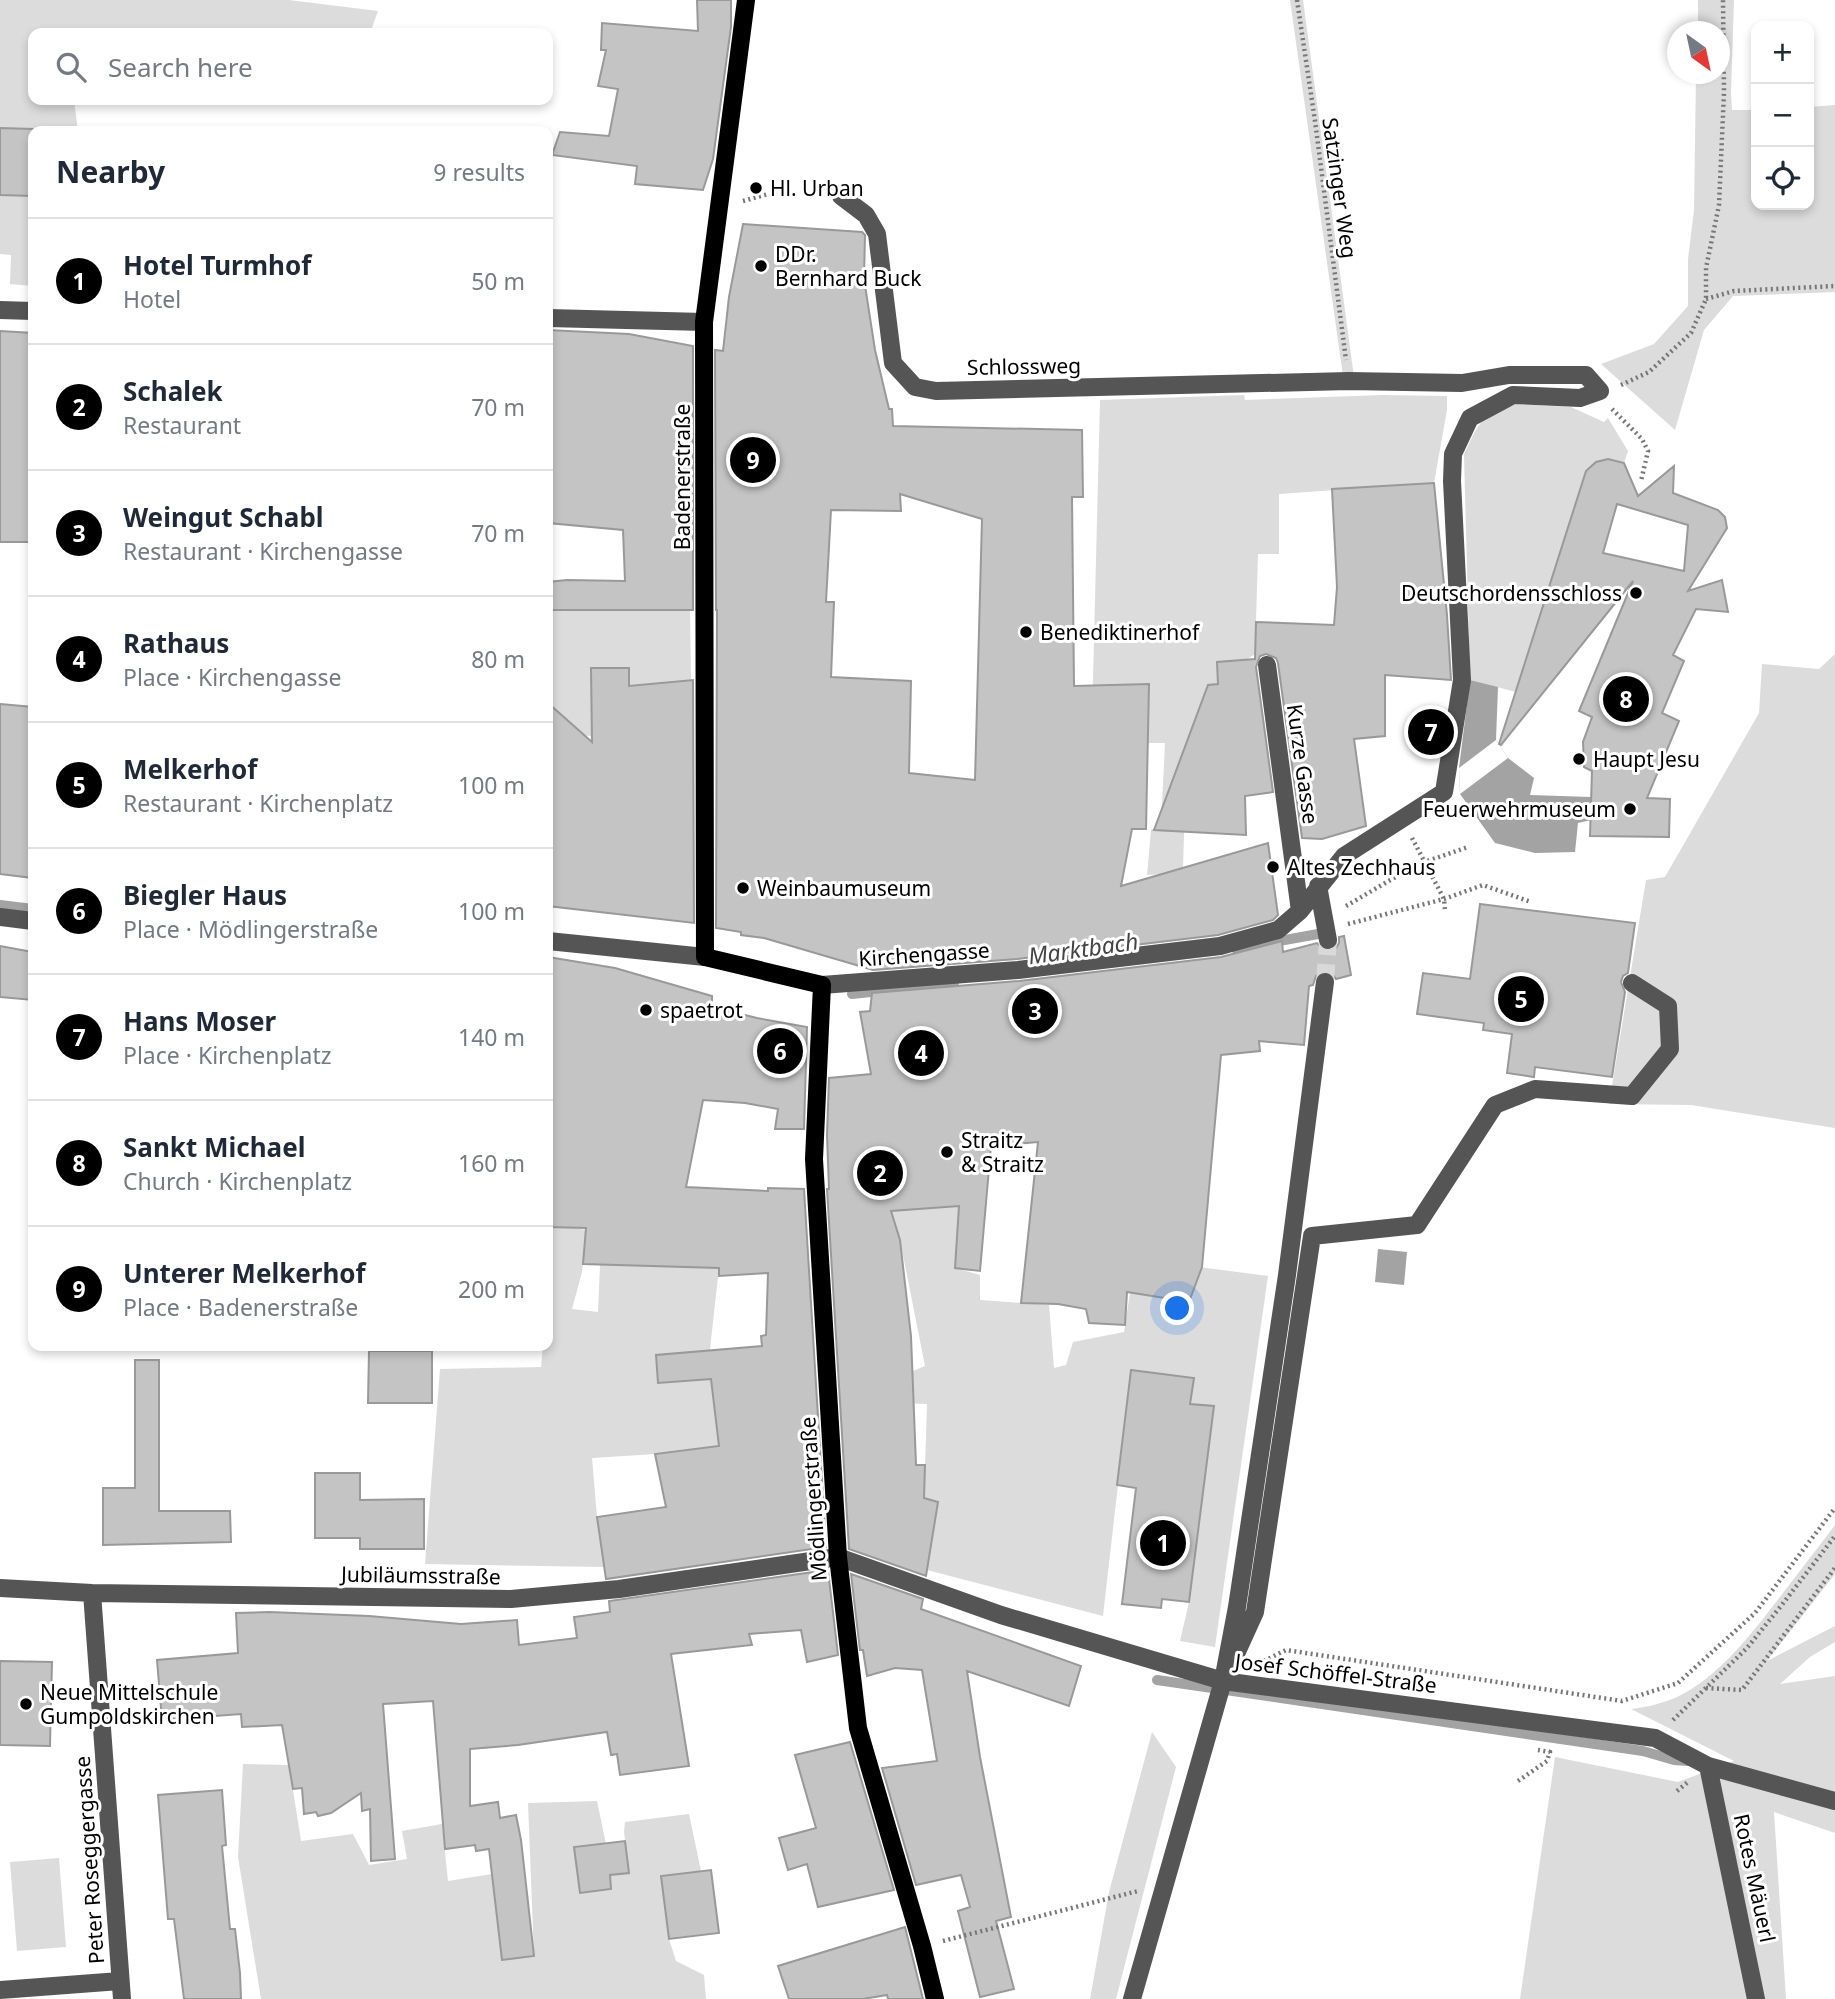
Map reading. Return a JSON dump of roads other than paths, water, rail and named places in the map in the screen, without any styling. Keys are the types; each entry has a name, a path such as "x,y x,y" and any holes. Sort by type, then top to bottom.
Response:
{"main road":[{"name":"Badenerstraße","path":"705,957 704,322 746,0"},
{"path":"705,957 822,985"},
{"name":"Mödlingerstraße","path":"822,985 814,1159 838,1557 858,1728 935,1999"}],"street":[{"name":"Schlossweg","path":"841,196 866,215 877,234 893,363 915,387 950,391 1349,381 1462,383 1509,375 1586,375 1600,391 1580,398 1513,395 1470,418 1453,454 1462,680 1444,792 1344,856 1318,886"},
{"path":"0,310 28,311"},
{"path":"553,318 704,322"},
{"name":"Kurze Gasse","path":"1267,665 1300,911"},
{"path":"1300,911 1318,886"},
{"path":"1318,886 1326,929"},
{"name":"Kirchengasse","path":"822,985 1018,970 1220,946 1278,930 1300,911"},
{"path":"0,917 28,920"},
{"path":"553,942 705,957"},
{"path":"1132,1999 1223,1681 1237,1607 1287,1275 1325,982"},
{"path":"1223,1681 1255,1612 1312,1236 1417,1225 1495,1105 1535,1088 1632,1096 1670,1049 1668,1006 1632,983"},
{"name":"Josef Schöffel-Straße","path":"838,1557 1001,1615 1223,1681 1655,1738 1708,1766 1835,1801"},
{"name":"Jubiläumsstraße","path":"0,1588 92,1593 512,1599 619,1589 838,1557"},
{"name":"Peter Roseggergasse","path":"92,1593 121,1990"},
{"name":"Rotes Mäuerl","path":"1708,1766 1756,1999"},
{"path":"0,1990 121,1990"}],"waterway":[{"name":"Marktbach","path":"0,905 28,908"},
{"name":"Marktbach","path":"1236,949 1318,934"},
{"name":"Marktbach","path":"852,994 954,983"},
{"path":"1157,1680 1643,1751 1688,1761"}],"tunnel":[{"path":"1325,982 1328,940"}],"place":[{"name":"Hl. Urban","path":"756,188"},
{"name":"DDr. Bernhard Buck","path":"761,266"},
{"name":"Unterer Melkerhof","path":"753,460"},
{"name":"Deutschordensschloss","path":"1636,593"},
{"name":"Benediktinerhof","path":"1026,632"},
{"name":"Sankt Michael","path":"1626,699"},
{"name":"Hans Moser","path":"1431,732"},
{"name":"Haupt Jesu","path":"1579,759"},
{"name":"Feuerwehrmuseum","path":"1630,809"},
{"name":"Altes Zechhaus","path":"1273,867"},
{"name":"Weinbaumuseum","path":"743,888"},
{"name":"Melkerhof","path":"1521,999"},
{"name":"spaetrot","path":"646,1010"},
{"name":"Weingut Schabl","path":"1035,1011"},
{"name":"Biegler Haus","path":"780,1051"},
{"name":"Rathaus","path":"921,1053"},
{"name":"Straitz & Straitz","path":"947,1152"},
{"name":"Schalek","path":"880,1173"},
{"name":"Hotel Turmhof","path":"1163,1543"},
{"name":"Neue Mittelschule Gumpoldskirchen","path":"26,1704"}]}
